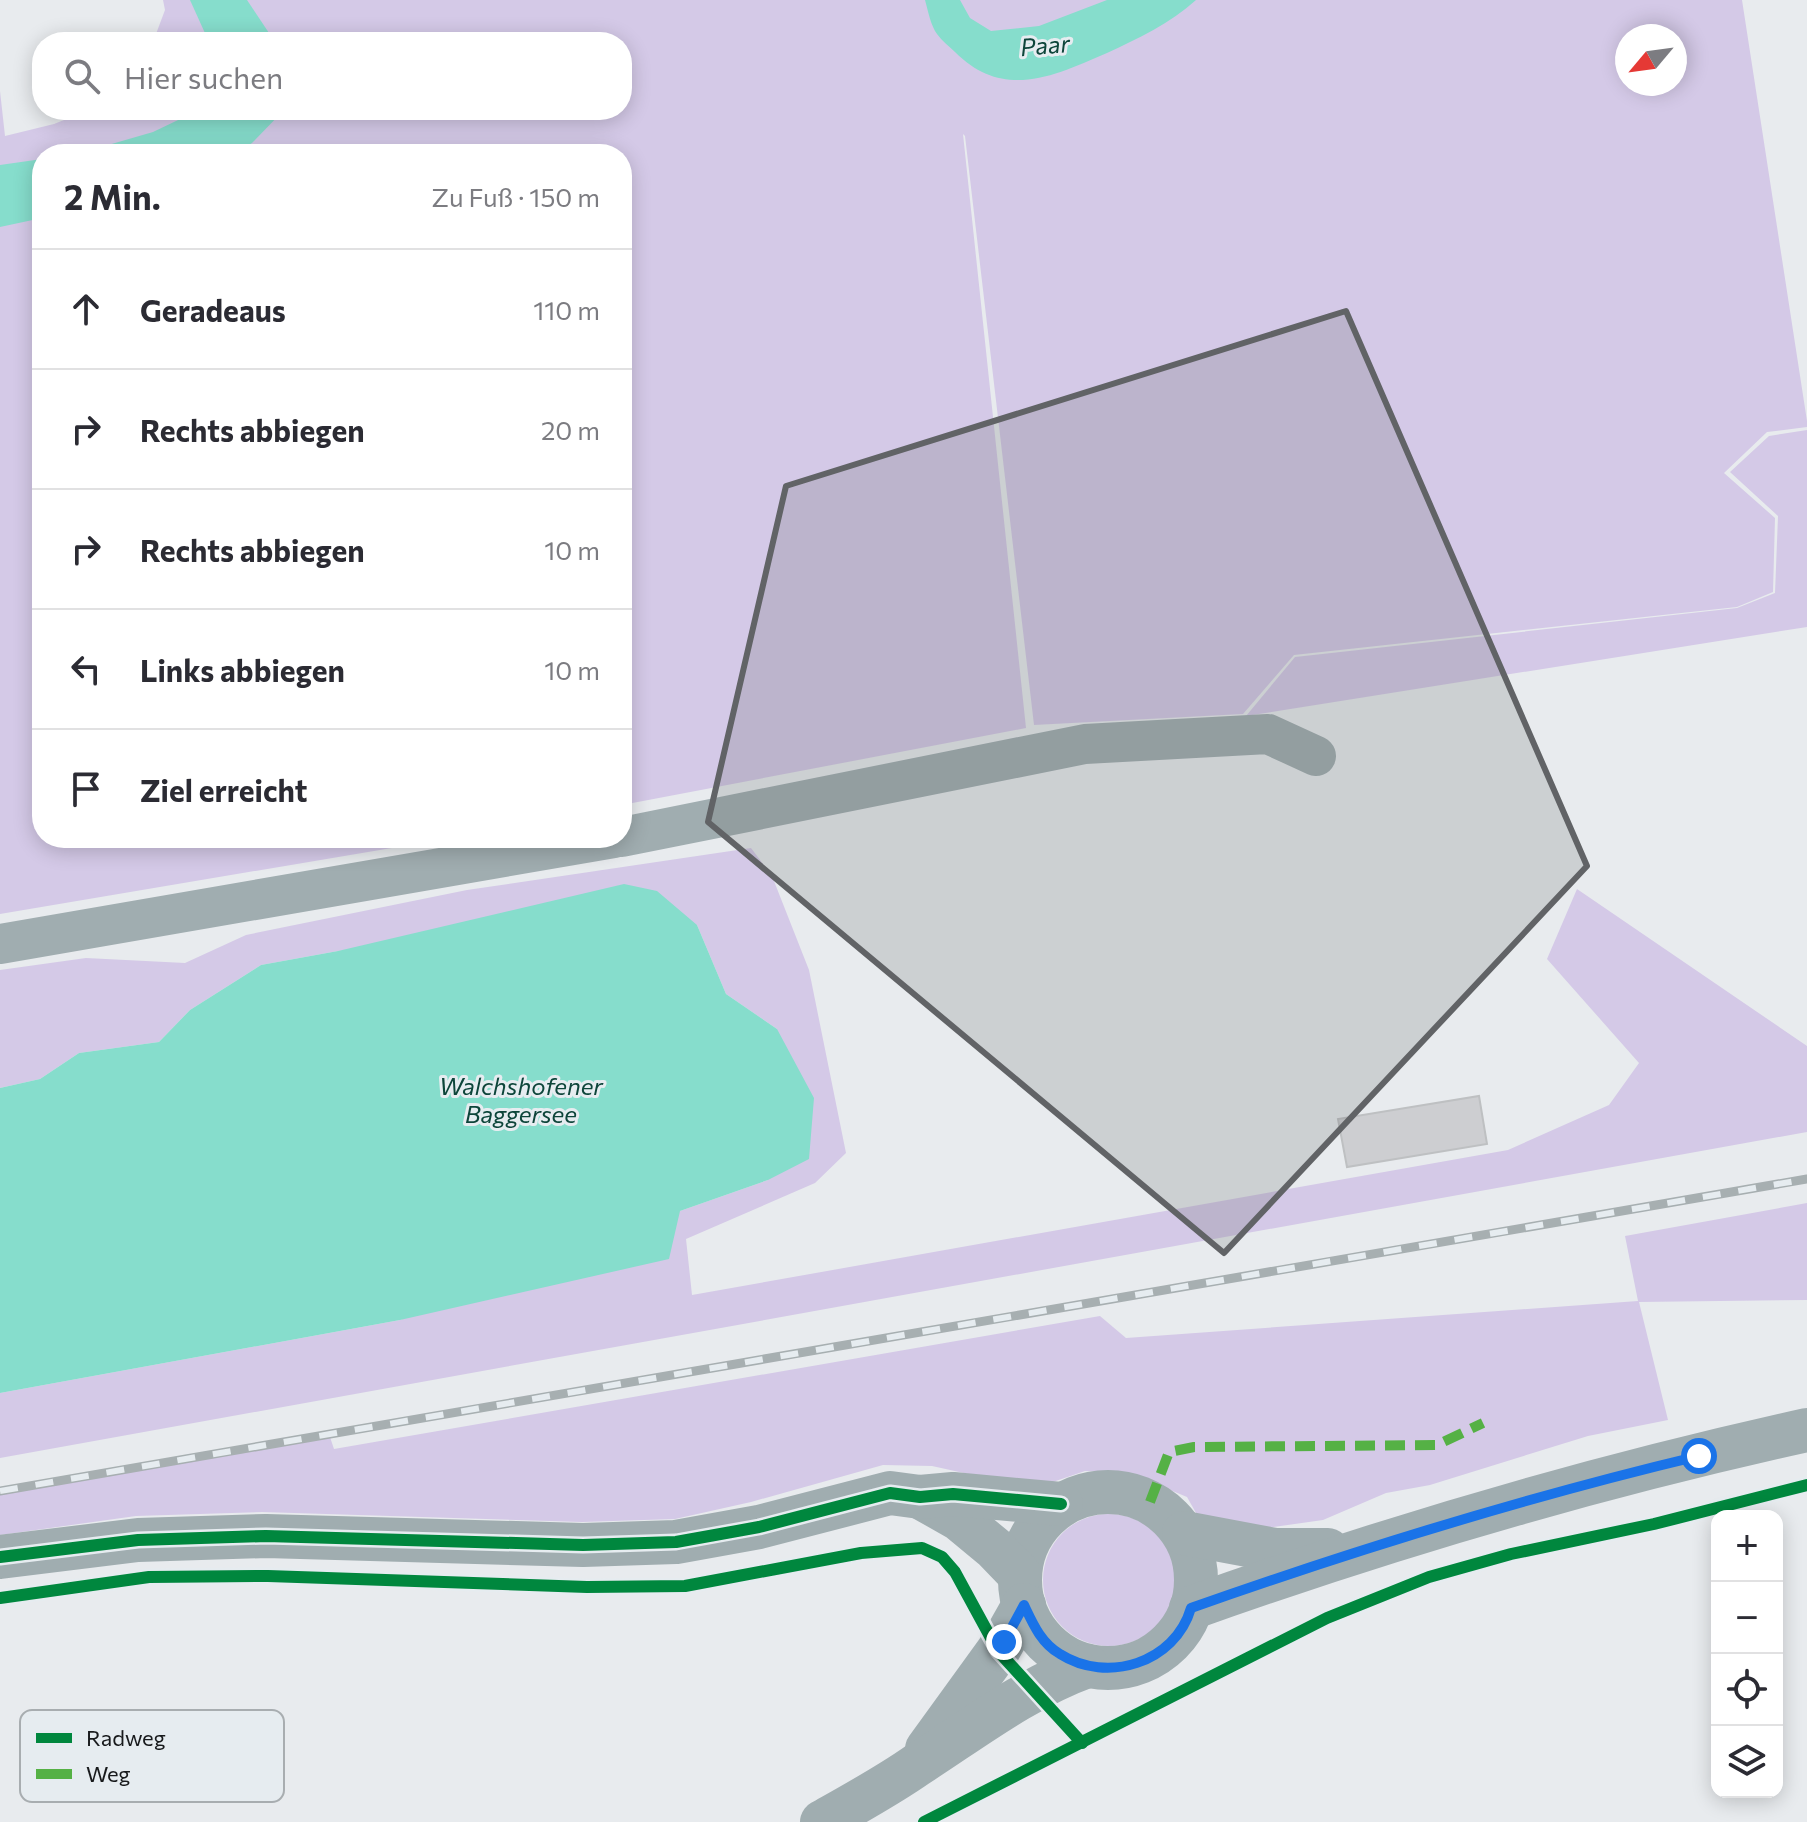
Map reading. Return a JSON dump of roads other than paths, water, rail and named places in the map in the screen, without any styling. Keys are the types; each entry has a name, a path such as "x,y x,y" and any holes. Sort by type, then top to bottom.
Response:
{"street":[{"path":"632,835 1085,744 1268,734 1316,756"},
{"path":"0,944 556,848"},
{"path":"1191,1608 1362,1549 1615,1476 1807,1430"},
{"path":"914,1768 953,1709 998,1651 1022,1590 1026,1547 1040,1523 1061,1504 1087,1493 1114,1491 1142,1497 1166,1512 1184,1533 1195,1559 1197,1589 1188,1619 1171,1643 1146,1661 1117,1668 1087,1666 1059,1654 1037,1632 1022,1590 994,1548 959,1519 920,1497"},
{"path":"0,1557 138,1540 266,1536 583,1545 676,1542 759,1527 890,1493 920,1497 953,1494 1061,1504"},
{"path":"1184,1533 1275,1550 1362,1549"},
{"path":"822,1822 914,1768 1003,1707 1056,1678 1087,1666"}],"water":[{"path":"190,0 247,0 268,32 204,32"},
{"name":"Paar","path":"925,0 960,0 970,18 991,31 1039,26 1107,0 1196,0 1153,30 1087,62 1047,76 1010,80 991,76 973,67 946,43 933,27"},
{"path":"178,120 274,120 250,144 112,144 153,132"},
{"path":"32,160 32,220 0,227 0,165"},
{"name":"Walchshofener Baggersee","path":"624,884 657,891 697,925 726,994 777,1029 814,1098 809,1159 768,1180 680,1211 669,1259 400,1320 0,1393 0,1088 40,1079 79,1053 159,1042 190,1010 261,965 338,951"}],"railway":[{"path":"0,1491 1807,1179"}]}
